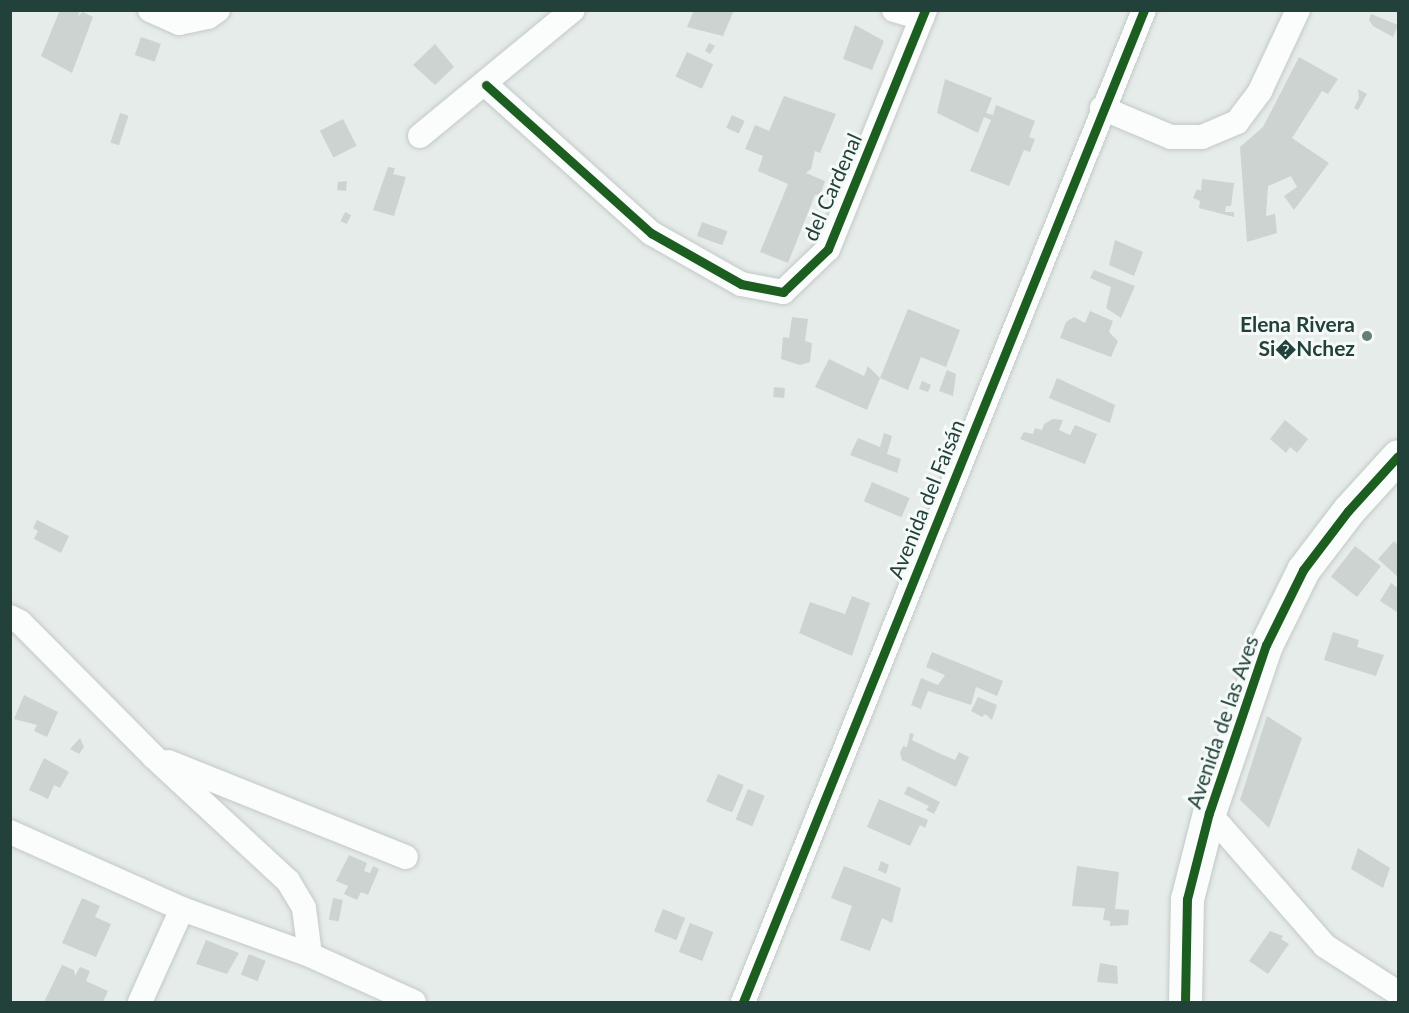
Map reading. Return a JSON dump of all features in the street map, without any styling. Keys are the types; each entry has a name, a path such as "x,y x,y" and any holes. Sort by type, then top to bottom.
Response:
{"street":[{"path":"150,10 179,23 208,17 218,10"},
{"path":"420,136 486,85 573,10"},
{"path":"894,10 924,14"},
{"name":"Avenida del Faisán","path":"743,1002 1102,108 1144,10"},
{"path":"1102,108 1171,137 1202,137 1237,122 1260,91 1298,10"},
{"name":"del Cardenal","path":"486,85 651,233 741,284 783,292 828,249 924,14"},
{"name":"Avenida de las Aves","path":"1185,1002 1187,898 1209,813 1266,645 1303,570 1348,511 1398,456"},
{"path":"10,617 20,622 154,757 288,881 304,908 310,955"},
{"path":"154,757 406,857"},
{"path":"1209,813 1325,946 1398,993"},
{"path":"10,832 182,909 310,955 414,1002"},
{"path":"140,1002 182,909"}],"building":[{"path":"60,10 80,10 78,16 83,12 93,17 72,73 41,56"},
{"path":"694,10 734,10 723,36 687,27"},
{"path":"1371,14 1398,25 1393,37 1373,26 1369,20"},
{"path":"855,25 884,41 872,70 843,59"},
{"path":"141,37 161,44 155,62 135,55"},
{"path":"709,43 715,46 710,54 705,51"},
{"path":"435,44 454,67 435,85 413,65"},
{"path":"687,52 713,64 702,89 676,76"},
{"path":"1299,57 1338,79 1328,94 1322,91 1292,138 1329,163 1294,210 1284,196 1297,187 1291,176 1268,186 1266,216 1275,214 1277,233 1247,242 1240,147 1263,127"},
{"path":"945,79 992,98 986,113 993,115 996,105 1035,121 1029,137 1035,139 1030,152 1024,150 1009,186 970,171 991,120 984,117 978,133 937,113"},
{"path":"1358,89 1367,94 1358,110 1354,108 1359,98"},
{"path":"784,96 836,114 820,153 815,151 811,169 806,173 825,181 820,196 815,195 788,263 760,252 788,184 758,171 763,156 745,149 755,125 769,131"},
{"path":"120,113 129,116 119,145 110,142"},
{"path":"732,115 745,121 739,134 726,128"},
{"path":"343,119 357,146 333,158 320,131"},
{"path":"388,167 395,168 393,174 406,177 394,216 373,210"},
{"path":"1202,179 1234,183 1231,206 1226,206 1225,212 1234,212 1234,217 1199,208 1200,201 1193,198 1197,189 1201,191"},
{"path":"347,181 346,191 337,190 338,182"},
{"path":"345,212 351,215 347,224 340,221"},
{"path":"702,222 727,231 722,245 697,236"},
{"path":"1115,240 1143,252 1134,276 1109,265"},
{"path":"1094,270 1135,286 1121,318 1106,308 1111,287 1090,278"},
{"path":"908,309 960,330 946,367 921,357 908,390 880,378"},
{"path":"1090,311 1113,321 1109,332 1118,341 1111,357 1060,338 1066,322 1074,317 1085,323"},
{"path":"792,317 808,319 805,341 812,343 810,362 800,365 781,359 783,337 789,338"},
{"path":"829,359 864,376 868,366 880,378 867,410 815,387"},
{"path":"947,370 956,374 953,396 939,391"},
{"path":"1057,378 1115,405 1110,423 1049,398"},
{"path":"922,381 931,385 928,392 919,389"},
{"path":"774,387 785,388 784,398 773,397"},
{"path":"1053,419 1063,420 1059,430 1070,435 1075,425 1097,434 1085,464 1020,439 1024,432 1033,434 1035,428 1042,430 1044,424"},
{"path":"1285,420 1308,439 1297,453 1290,447 1286,453 1270,439"},
{"path":"884,433 892,436 887,454 901,459 897,473 850,455 858,438 880,447"},
{"path":"872,482 910,498 902,517 864,501"},
{"path":"37,520 69,536 61,553 34,539 38,531 33,528"},
{"path":"1394,541 1398,545 1398,577 1378,559"},
{"path":"1355,546 1381,566 1357,597 1331,577"},
{"path":"1391,583 1398,588 1397,612 1380,601"},
{"path":"852,596 870,603 852,656 799,633 810,602 845,614"},
{"path":"1333,632 1359,640 1357,647 1384,655 1376,676 1324,660"},
{"path":"932,652 1003,681 997,696 976,687 971,705 928,691 921,709 911,705 921,678 938,685 945,675 926,667"},
{"path":"24,695 58,712 47,737 34,731 37,725 14,719"},
{"path":"978,697 997,705 992,720 985,714 982,717 971,711"},
{"path":"1267,716 1302,738 1269,828 1240,800"},
{"path":"910,733 914,734 912,740 955,760 959,752 969,757 956,787 902,760 900,753 903,746 907,747"},
{"path":"80,738 84,747 79,754 70,749"},
{"path":"44,758 69,772 60,788 54,785 48,799 29,790"},
{"path":"718,774 744,785 732,813 706,802"},
{"path":"908,786 940,802 934,814 926,810 929,806 904,794"},
{"path":"748,789 765,796 752,826 736,820"},
{"path":"879,799 928,820 925,828 920,825 910,846 867,827"},
{"path":"1358,848 1390,868 1383,888 1351,869"},
{"path":"349,855 367,863 364,871 370,873 373,866 379,869 368,895 361,892 357,900 344,894 348,886 336,881"},
{"path":"881,861 889,865 886,874 878,870"},
{"path":"844,866 901,888 892,923 882,918 870,951 840,940 852,906 831,898"},
{"path":"1077,866 1119,872 1115,909 1129,910 1128,925 1110,926 1110,921 1103,920 1105,908 1072,906"},
{"path":"82,898 100,906 95,917 111,924 96,957 62,943"},
{"path":"333,898 343,900 339,922 329,920"},
{"path":"663,909 685,918 676,940 654,931"},
{"path":"690,923 713,932 702,961 679,952"},
{"path":"1270,931 1283,936 1281,939 1289,944 1268,974 1249,961"},
{"path":"206,940 239,953 227,974 196,964"},
{"path":"249,954 266,961 257,981 241,974"},
{"path":"1100,963 1117,966 1118,984 1097,982"},
{"path":"62,965 74,970 75,976 80,967 90,971 86,981 108,991 103,1002 44,1002"}],"cycle path":[{"path":"486,85 651,233 741,284 783,292 828,249 925,10"},
{"path":"743,1002 1144,10"},
{"path":"1185,1002 1187,899 1209,813 1266,645 1303,570 1348,511 1398,456"}],"place":[{"name":"Elena Rivera Si�Nchez","path":"1367,336"}]}
